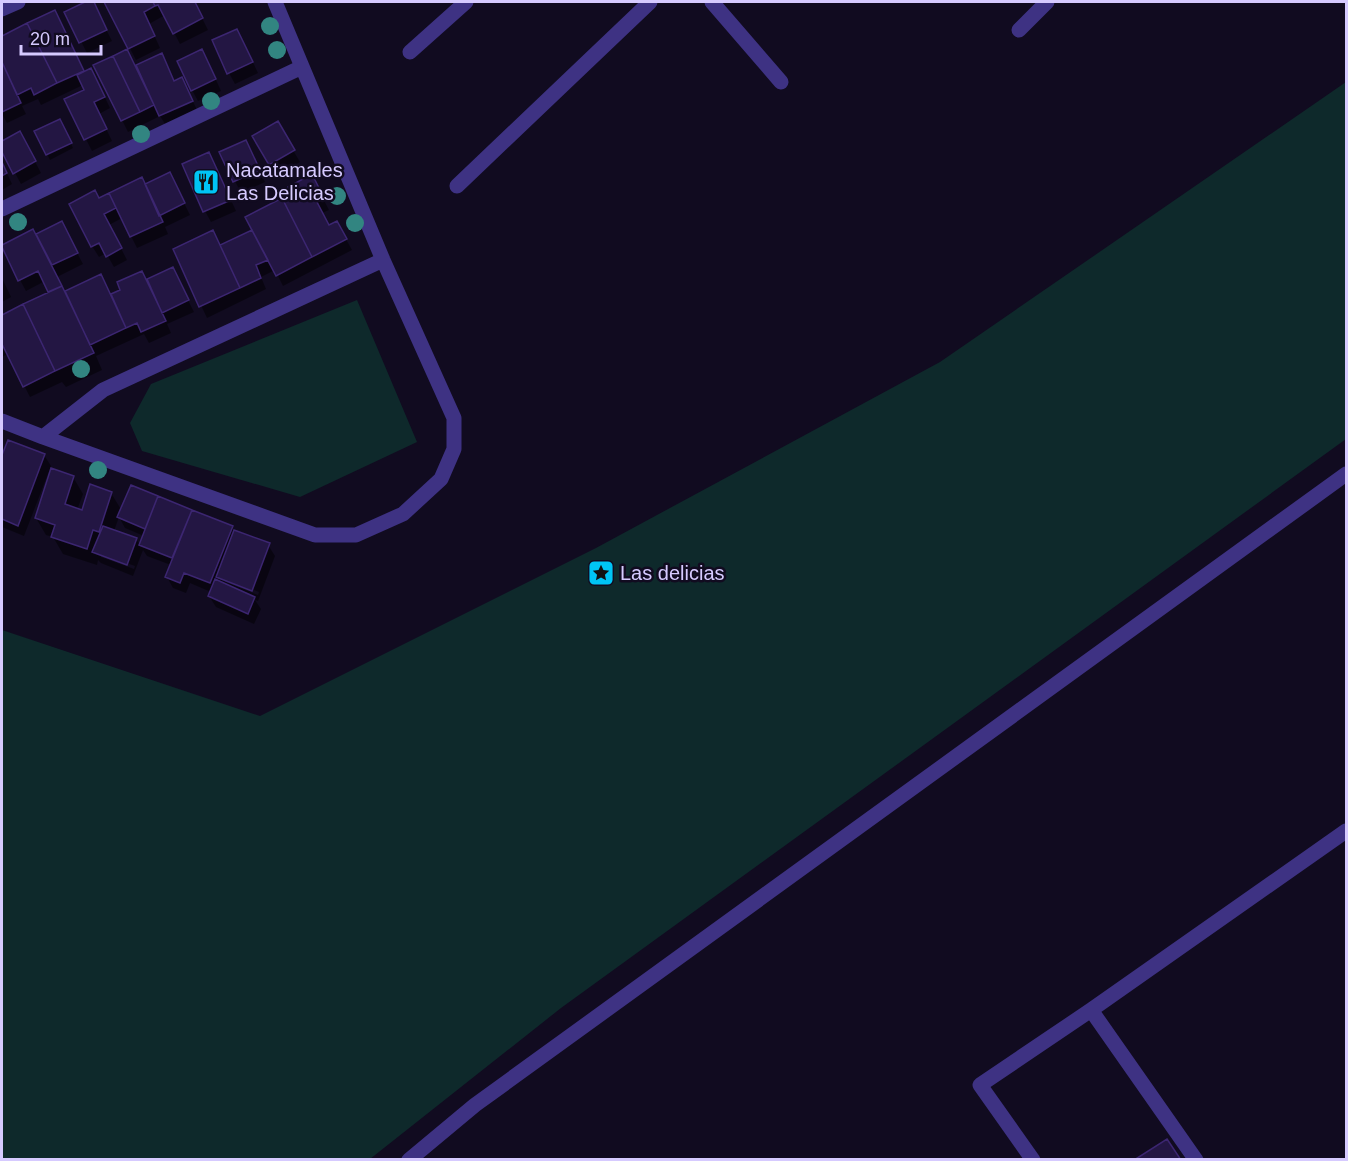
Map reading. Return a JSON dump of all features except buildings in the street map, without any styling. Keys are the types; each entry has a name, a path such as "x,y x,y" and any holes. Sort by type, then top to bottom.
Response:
{"street":[{"path":"2,9 18,2"},
{"path":"2,421 315,535 356,535 403,514 441,479 454,449 454,418 383,260 275,2"},
{"path":"411,52 466,2"},
{"path":"457,186 650,2"},
{"path":"712,2 781,82"},
{"path":"1019,30 1047,2"},
{"path":"2,209 302,68"},
{"path":"43,437 103,390 383,260"},
{"path":"409,1160 475,1105 1347,474"},
{"path":"1033,1160 980,1085 1347,831"},
{"path":"1091,1010 1196,1160"}],"green space":[{"path":"1346,82 1346,439 561,1008 370,1159 2,1159 2,630 260,716 596,548 940,362"},
{"path":"357,300 417,442 300,497 142,451 130,423 151,384"}],"place":[{"name":"Nacatamales Las Delicias","path":"206,182"},
{"name":"Las delicias","path":"601,573"}]}
